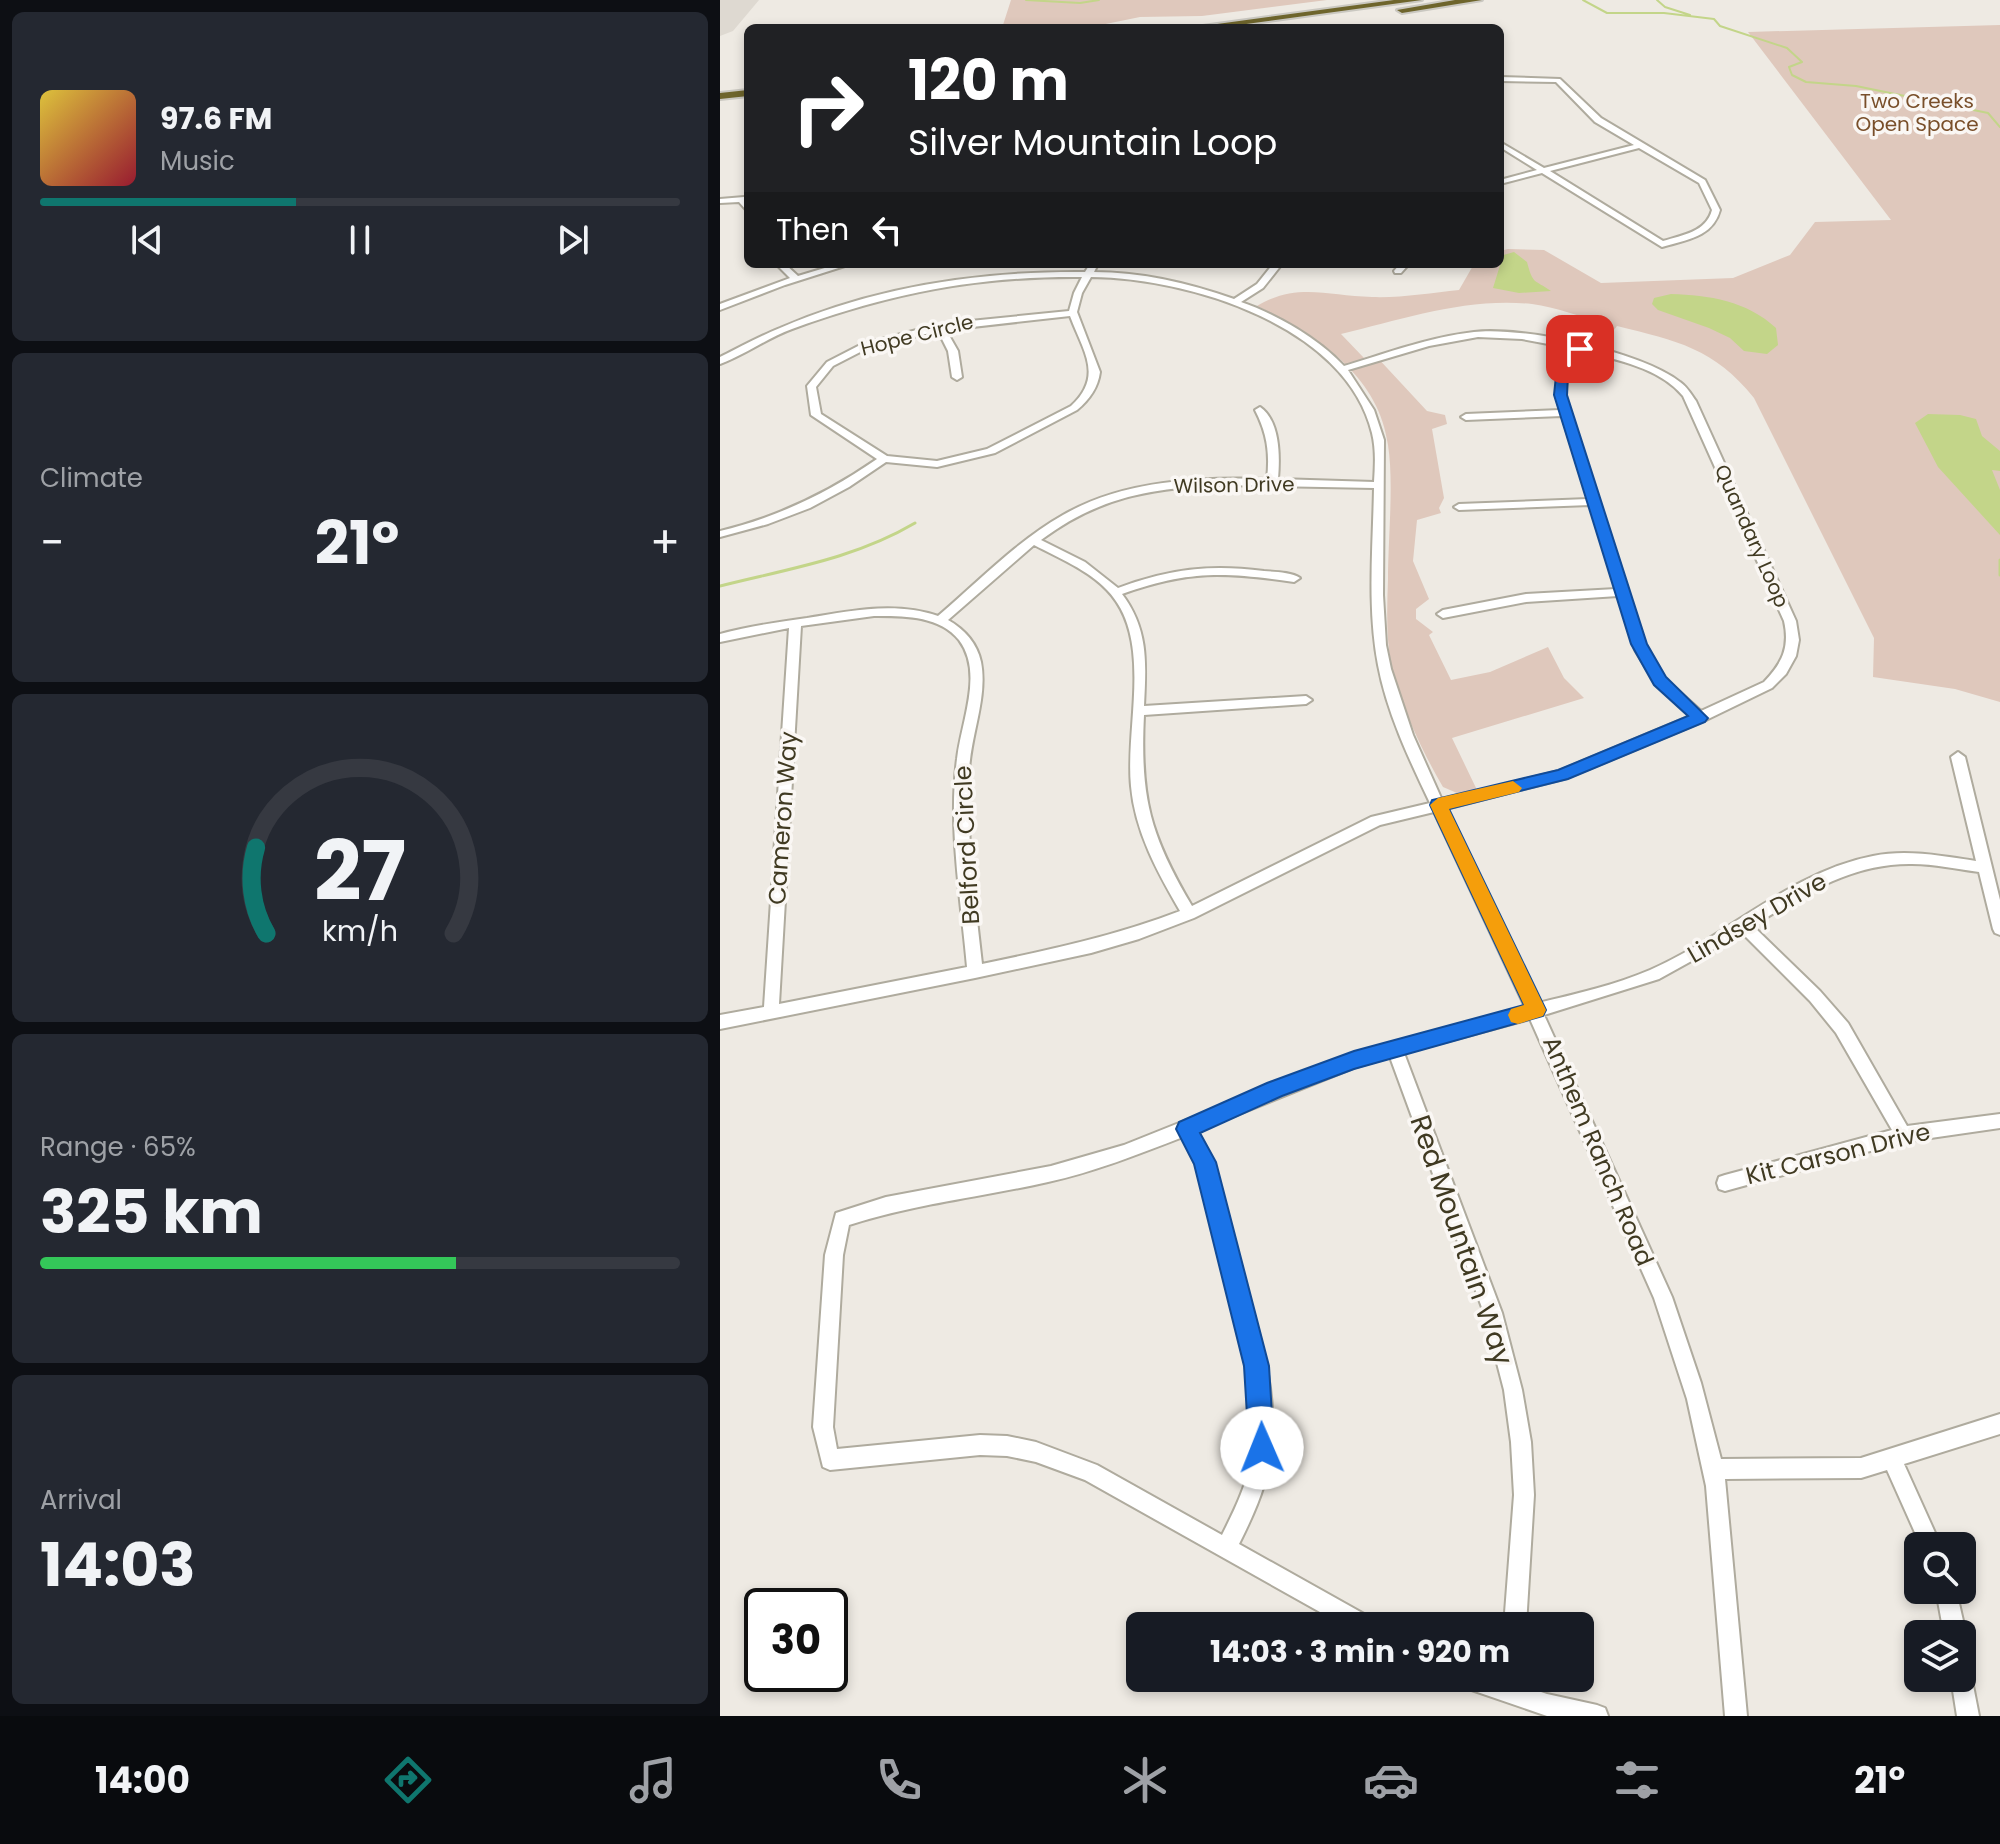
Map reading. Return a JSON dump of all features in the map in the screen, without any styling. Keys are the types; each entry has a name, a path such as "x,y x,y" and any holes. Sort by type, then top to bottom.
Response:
{"highway":[{"path":"1225,24 1417,0"},
{"path":"1289,24 1477,0"},
{"path":"720,87 744,84"},
{"path":"720,96 744,93"}],"street":[{"path":"1504,79 1558,80 1598,120 1702,182 1716,210 1713,221 1697,234 1662,244 1504,147"},
{"path":"1504,181 1641,145"},
{"path":"720,201 741,199 744,204"},
{"path":"784,268 796,279"},
{"path":"720,307 833,268"},
{"path":"1235,302 1260,286 1275,268"},
{"path":"1073,313 1078,293 1091,269"},
{"name":"Anthem Ranch Road","path":"720,361 761,338 815,316 907,289 981,278 1091,269 1180,286 1235,302 1304,337 1342,369 1365,399 1380,445 1380,651 1392,699 1438,805 1536,1010 1674,1328 1714,1469 1736,1716"},
{"name":"Hope Circle","path":"1073,313 1095,372 1089,392 1074,408 991,451 937,464 884,459 816,415 810,404 812,385 819,375 847,354 871,344 940,327 973,320 1073,313"},
{"path":"940,327 953,351 957,377"},
{"name":"Quandary Loop","path":"1342,369 1447,340 1482,334 1525,335 1653,370 1686,392 1790,621 1794,652 1784,669 1768,685 1700,718 1562,775 1438,805"},
{"path":"1580,349 1563,374 1559,386 1623,592 1649,667 1700,718"},
{"path":"1260,410 1275,445 1272,484"},
{"path":"1466,417 1566,413"},
{"path":"720,534 810,506 853,482 884,459"},
{"name":"Wilson Drive","path":"939,621 1034,541 1081,510 1131,492 1190,484 1379,485"},
{"path":"1459,507 1594,502"},
{"path":"1034,541 1086,565 1117,592 1127,606 1138,637 1140,711 1137,784 1141,806 1160,858 1189,914"},
{"path":"1117,592 1191,569 1224,569 1294,578"},
{"path":"1443,614 1526,598 1623,592"},
{"name":"Belford Circle","path":"720,638 876,611 915,614 939,621 956,630 967,643 977,672 961,775 975,972"},
{"name":"Cameron Way","path":"771,1012 795,623"},
{"path":"1140,711 1306,700"},
{"path":"1958,757 1982,867 2000,929"},
{"path":"720,1022 1091,947 1189,914 1348,832 1376,821 1438,805"},
{"name":"Lindsey Drive","path":"1226,1549 1090,1472 1036,1452 980,1445 830,1460 823,1427 834,1255 842,1219 886,1205 1051,1174 1125,1152 1187,1129 1275,1089 1395,1049 1654,975 1807,886 1842,870 1874,861 1913,858 1982,867"},
{"path":"1743,925 1815,996 1842,1028 1903,1134"},
{"name":"Red Mountain Way","path":"1395,1049 1493,1313 1513,1390 1521,1442 1524,1495 1516,1612"},
{"name":"Kit Carson Drive","path":"1725,1183 1903,1134 2000,1121"},
{"path":"1187,1129 1205,1162 1256,1366 1262,1416 1262,1448 1256,1476 1247,1507 1226,1549 1341,1612"},
{"path":"1714,1469 1861,1468 2000,1424"},
{"path":"1892,1459 1925,1532"},
{"path":"1527,1692 1597,1716"},
{"path":"1964,1692 1968,1716"}],"shaded area":[{"path":"720,0 759,0 733,31 720,36"},
{"path":"1514,252 1527,262 1535,281 1551,291 1519,293 1493,288 1499,268 1504,268 1504,255"},
{"path":"1671,294 1713,298 1753,311 1776,328 1778,345 1767,354 1744,351 1730,338 1658,310 1652,304 1654,298"},
{"path":"1928,414 1976,419 1982,436 2000,451 2000,471 1992,470 2000,490 2000,535 1938,467 1915,423"}],"green space":[{"path":"1011,0 1327,0 1202,16 1140,17 1106,24 1003,24"},
{"name":"Two Creeks Open Space","path":"2000,25 2000,702 1955,689 1873,677 1874,638 1754,398 1739,381 1709,357 1676,342 1617,326 1598,350 1586,347 1604,323 1550,307 1508,303 1459,306 1341,334 1364,358 1375,355 1427,411 1445,415 1447,424 1432,429 1444,498 1439,508 1441,513 1417,520 1413,561 1429,599 1416,609 1416,619 1433,632 1429,635 1451,680 1490,672 1548,647 1564,678 1584,698 1452,738 1477,790 1457,793 1443,787 1428,759 1399,694 1391,664 1387,611 1391,476 1382,420 1372,398 1341,360 1301,330 1257,306 1299,292 1383,297 1459,290 1472,268 1504,268 1504,250 1508,249 1544,250 1601,283 1733,278 1790,255 1815,222 1891,220 1748,32"}],"waterway":[{"path":"1026,0 1080,3 1099,0"},
{"path":"1583,0 1607,13 1664,13 1714,19 1720,26 1787,48 1802,62 1789,67 1792,75 1806,82 1856,86 1988,113 2000,127"},
{"path":"1657,0 1665,7 1690,15"},
{"path":"720,586 844,554 915,523"},
{"path":"2000,560 2000,575"}],"slow traffic":[{"path":"1513,788 1438,805 1536,1010 1518,1015"}],"route":[{"path":"1262,1448 1256,1366 1205,1162 1187,1129 1275,1089 1354,1060 1536,1010 1438,805 1562,775 1700,718 1660,681 1649,667 1639,644 1560,395 1562,376 1580,349"}]}
